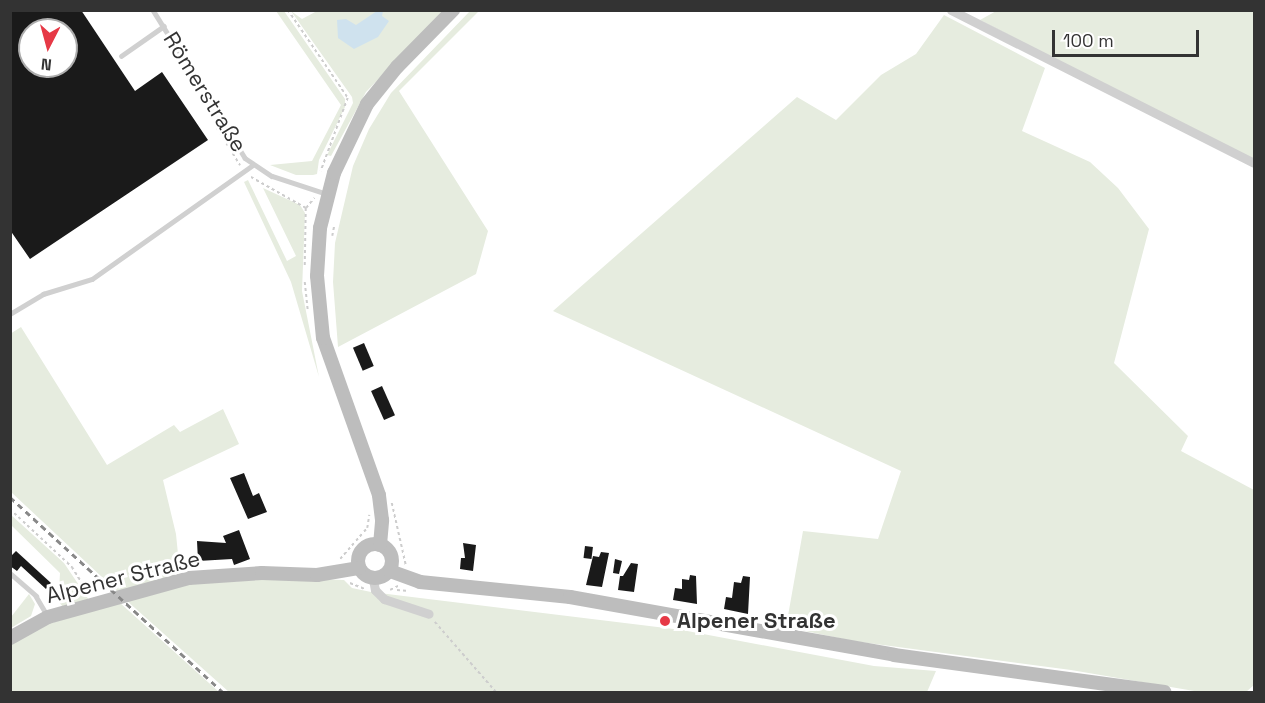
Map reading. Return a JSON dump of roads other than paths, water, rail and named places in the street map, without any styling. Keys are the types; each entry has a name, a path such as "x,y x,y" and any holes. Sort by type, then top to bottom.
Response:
{"street":[{"path":"374,584 390,571 391,555 380,544 379,495 323,338 317,261 322,193 350,135 373,95 453,10"},
{"path":"951,10 1254,163"},
{"path":"380,544 364,548 352,570 374,584 384,599 429,614"},
{"name":"Alpener Straße","path":"10,638 48,617 189,578 352,570"},
{"path":"390,571 403,577 570,597 894,655 1164,693"}],"lane":[{"name":"Römerstraße","path":"153,10 237,148 253,165 272,176 322,193"},
{"path":"121,56 164,26"},
{"path":"10,314 43,294 92,279 253,165"},
{"path":"10,573 36,596 48,617"}],"water":[{"path":"377,11 383,11 382,16 389,21 378,37 354,49 338,38 337,20 346,19 356,25"}],"railway":[{"path":"10,497 223,692"}],"place":[{"name":"Alpener Straße","path":"665,621"}]}
